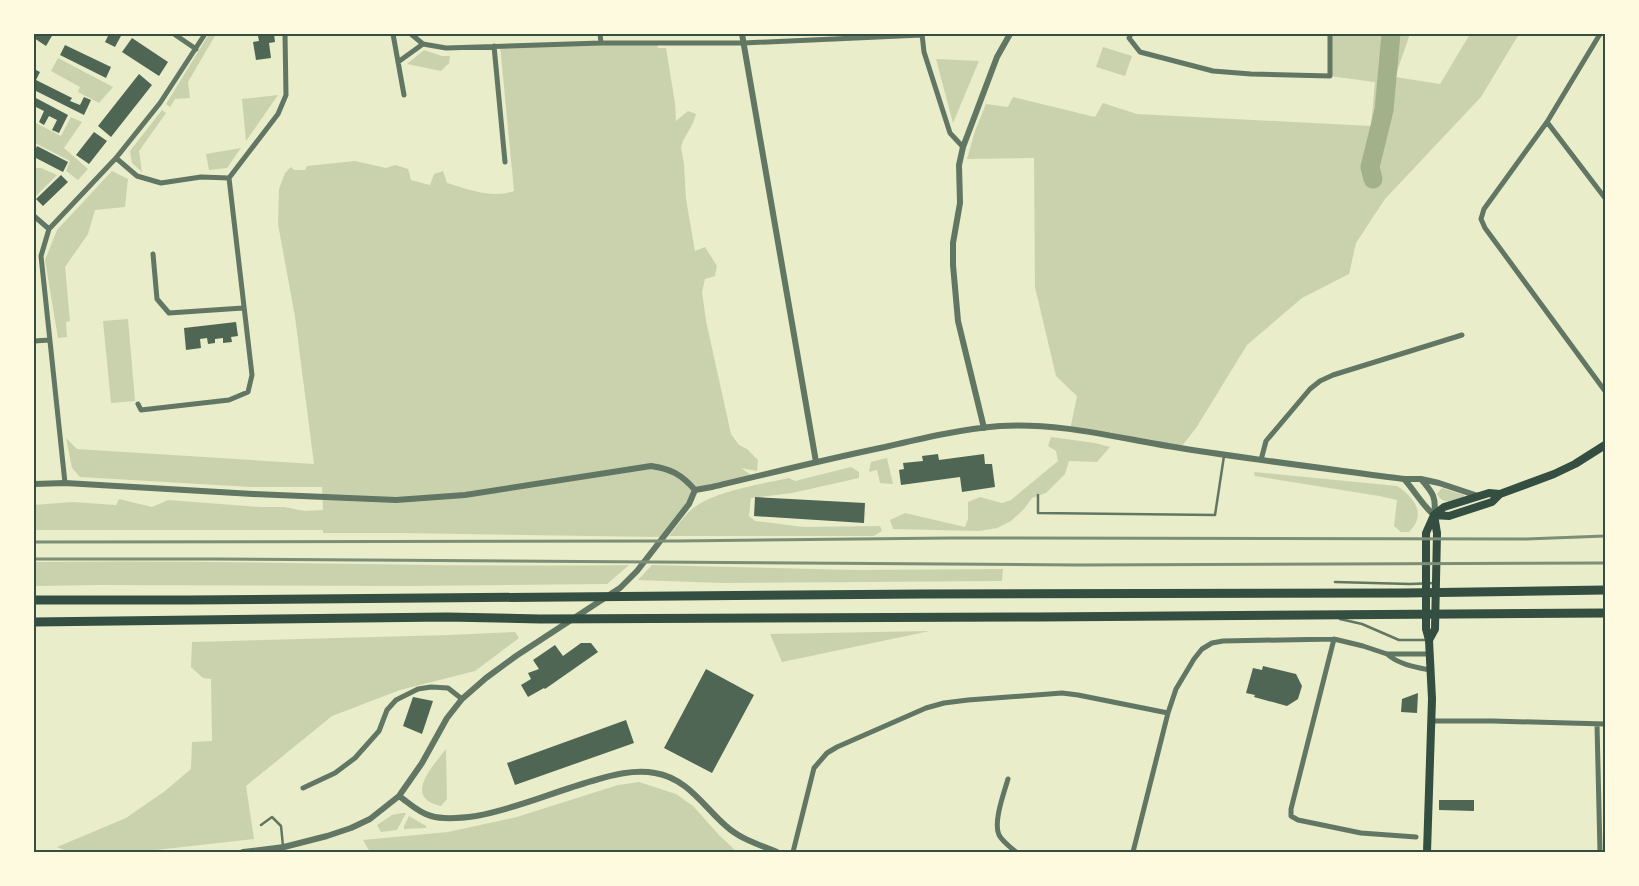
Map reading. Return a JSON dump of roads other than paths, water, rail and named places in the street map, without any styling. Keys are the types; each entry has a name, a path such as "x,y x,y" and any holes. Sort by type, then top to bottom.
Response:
{"highway":[{"path":"34,600 1405,593 1605,590"},
{"path":"34,622 447,617 540,619 1605,613"}],"main road":[{"path":"1434,515 1448,516 1492,502 1500,494 1554,474 1575,464 1605,445"},
{"path":"1427,852 1432,698 1429,640 1426,629 1426,533 1434,515 1444,506 1489,493 1500,494"},
{"path":"1429,640 1435,629 1437,533 1434,515"}],"street":[{"path":"174,34 196,49"},
{"path":"66,483 41,256 49,230 116,158 160,103 205,34"},
{"path":"138,404 141,410 230,400 248,392 252,375 229,178 278,114 286,95 285,34"},
{"path":"393,34 404,95"},
{"path":"411,34 424,44 446,48 602,43 744,43 922,34 924,52 950,133 963,147"},
{"path":"600,34 602,43"},
{"path":"742,34 816,462"},
{"path":"984,428 958,321 953,243 960,203 959,165 963,147 994,66 1010,34"},
{"path":"1131,34 1129,38 1140,52 1213,71 1330,76 1330,34"},
{"path":"1600,34 1547,122 1484,208 1481,219 1485,228 1605,391"},
{"path":"398,62 424,44"},
{"path":"494,46 505,162"},
{"path":"1547,122 1605,198"},
{"path":"116,158 137,176 161,183 201,177 229,178"},
{"path":"34,216 49,230"},
{"path":"153,254 157,299 170,313 243,308"},
{"path":"1261,460 1266,441 1310,389 1320,381 1333,375 1462,336"},
{"path":"34,341 50,340"},
{"path":"695,490 909,441 984,428 1038,426 1404,480 1421,479 1478,496"},
{"path":"34,484 66,483 396,500 465,495 651,466 668,469 686,479 695,490"},
{"path":"1421,479 1436,503 1434,515"},
{"path":"1404,480 1414,490 1425,507 1434,515"},
{"path":"243,852 284,847 351,828 370,819 399,796 422,763 447,718 462,699 516,656 620,588 637,571 689,504 695,490"},
{"path":"1334,639 1291,816 1298,820 1361,833 1416,838"},
{"path":"1133,852 1168,713 1176,689 1202,649 1212,643 1223,641 1334,639 1387,654 1430,654"},
{"path":"1387,654 1393,659 1430,670"},
{"path":"303,788 335,773 355,758 379,731 386,710 396,700 418,689 431,687 448,688 462,699"},
{"path":"794,852 812,776 818,762 837,747 926,708 944,703 968,700 1062,693 1078,694 1168,713"},
{"path":"1431,721 1605,724"},
{"path":"1597,724 1600,852"},
{"path":"399,796 430,816 442,818 466,817 491,813 608,777 626,773 647,772 664,775 680,783 702,800 734,833 777,852"},
{"path":"1008,779 997,825 998,834 1016,852"}],"lane":[{"path":"1038,495 1038,513 1215,515 1224,454"},
{"path":"1335,582 1436,583"},
{"path":"1410,584 1426,602"},
{"path":"1340,619 1362,624 1399,640 1429,640"},
{"path":"261,825 272,817 281,826 284,847"}],"waterway":[{"path":"1373,179 1370,167 1384,110 1391,34"}],"railway":[{"path":"34,542 678,541 950,538 1526,539 1605,536"},
{"path":"34,559 1078,565 1605,563"}]}
